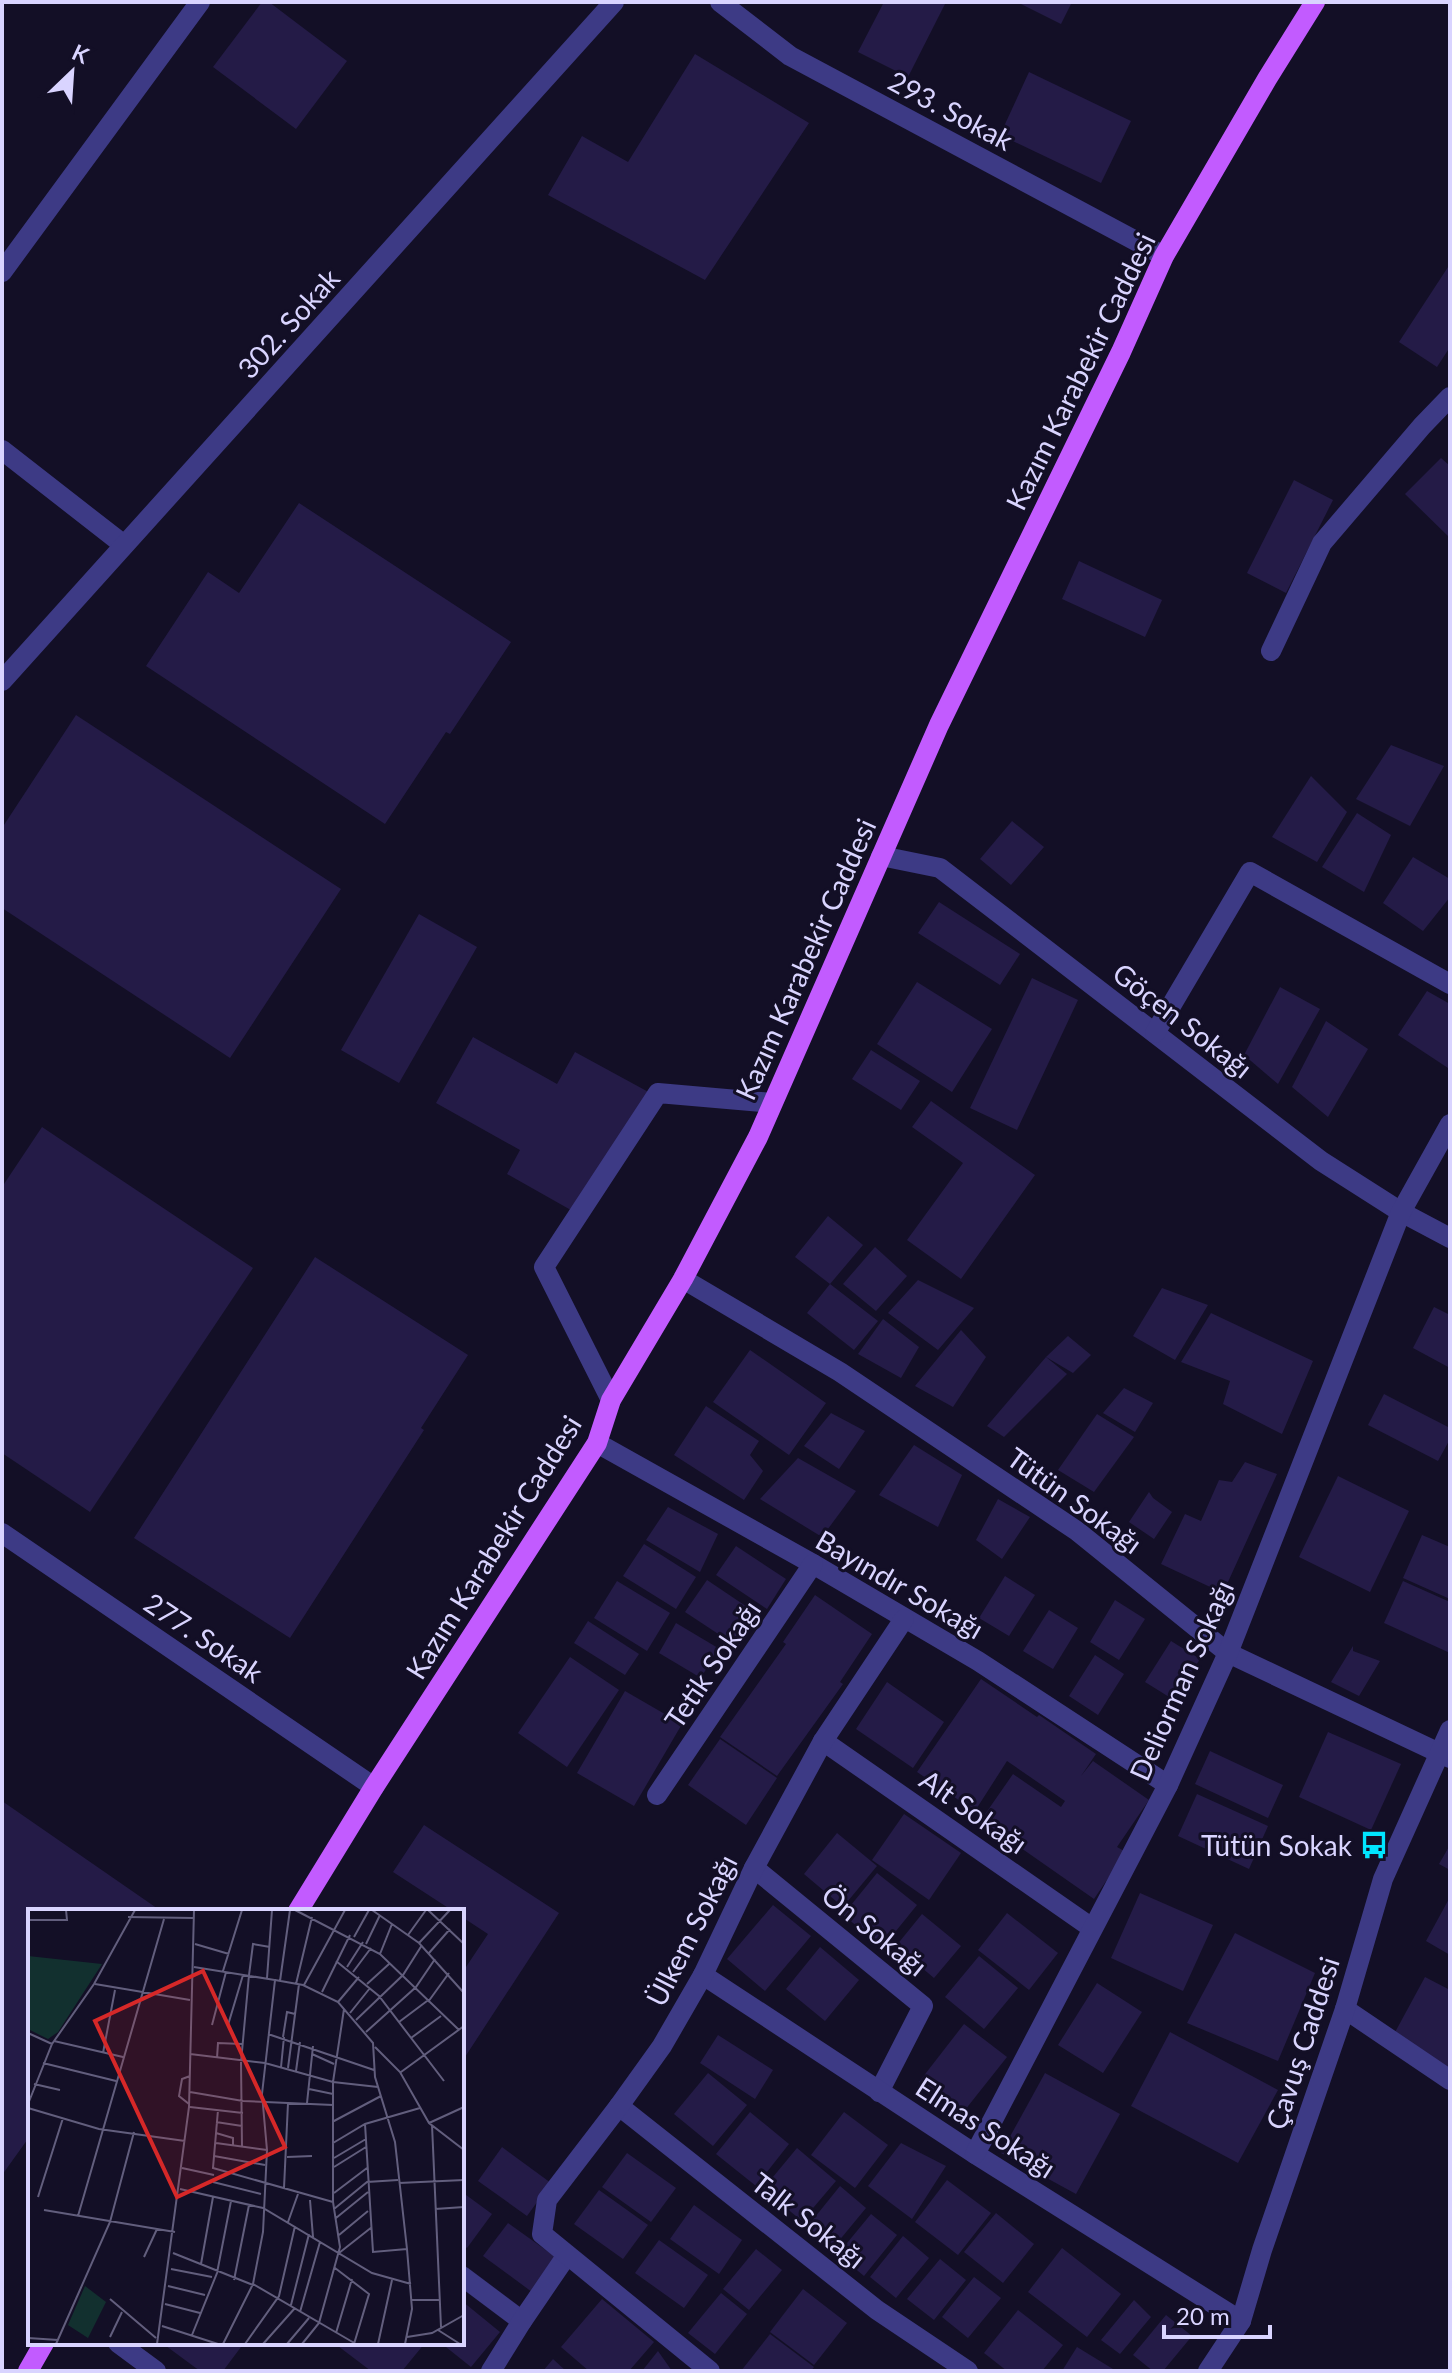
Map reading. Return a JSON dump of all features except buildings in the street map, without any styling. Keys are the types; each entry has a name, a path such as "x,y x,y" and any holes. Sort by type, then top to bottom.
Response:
{"main road":[{"name":"Kazım Karabekir Caddesi","path":"299,1909 374,1787 597,1443 611,1400 683,1279 758,1137 939,725 1121,352 1164,256 1315,2"},
{"path":"28,2371 43,2345"}],"street":[{"path":"2,272 200,2"},
{"name":"302. Sokak","path":"2,681 614,2"},
{"name":"293. Sokak","path":"720,2 790,56 1164,256"},
{"path":"1271,651 1322,543 1450,397"},
{"path":"2,450 124,545"},
{"name":"Göçen Sokağı","path":"881,856 940,868 1321,1161 1401,1212 1450,1238"},
{"path":"1155,1033 1250,872 1450,984"},
{"path":"611,1400 544,1267 658,1093 772,1103"},
{"name":"Deliorman Sokağı","path":"975,2154 1168,1785 1228,1653 1401,1212 1450,1124"},
{"name":"Tütün Sokağı","path":"683,1279 840,1372 1065,1523 1228,1653 1445,1755"},
{"name":"Bayındır Sokağı","path":"597,1443 978,1661 1168,1785"},
{"name":"277. Sokak","path":"2,1533 374,1787"},
{"name":"Tetik Sokağı","path":"657,1795 813,1564"},
{"name":"Ülkem Sokağı","path":"710,2371 542,2234 547,2200 662,2046 703,1975 754,1868 823,1741 904,1619"},
{"name":"Çavuş Caddesi","path":"1208,2371 1241,2321 1262,2250 1345,2009 1383,1879 1445,1755 1450,1730"},
{"name":"Alt Sokağı","path":"823,1741 1092,1928"},
{"name":"Ön Sokağı","path":"754,1868 923,2006 879,2092"},
{"name":"Elmas Sokağı","path":"703,1975 975,2154 1241,2321"},
{"path":"1345,2009 1450,2080"},
{"name":"Talk Sokağı","path":"619,2106 877,2310 968,2371"},
{"path":"491,2371 567,2255"},
{"path":"464,2278 522,2321"},
{"path":"121,2345 156,2371"}],"place":[{"name":"Tütün Sokak","path":"1374,1845"}]}
